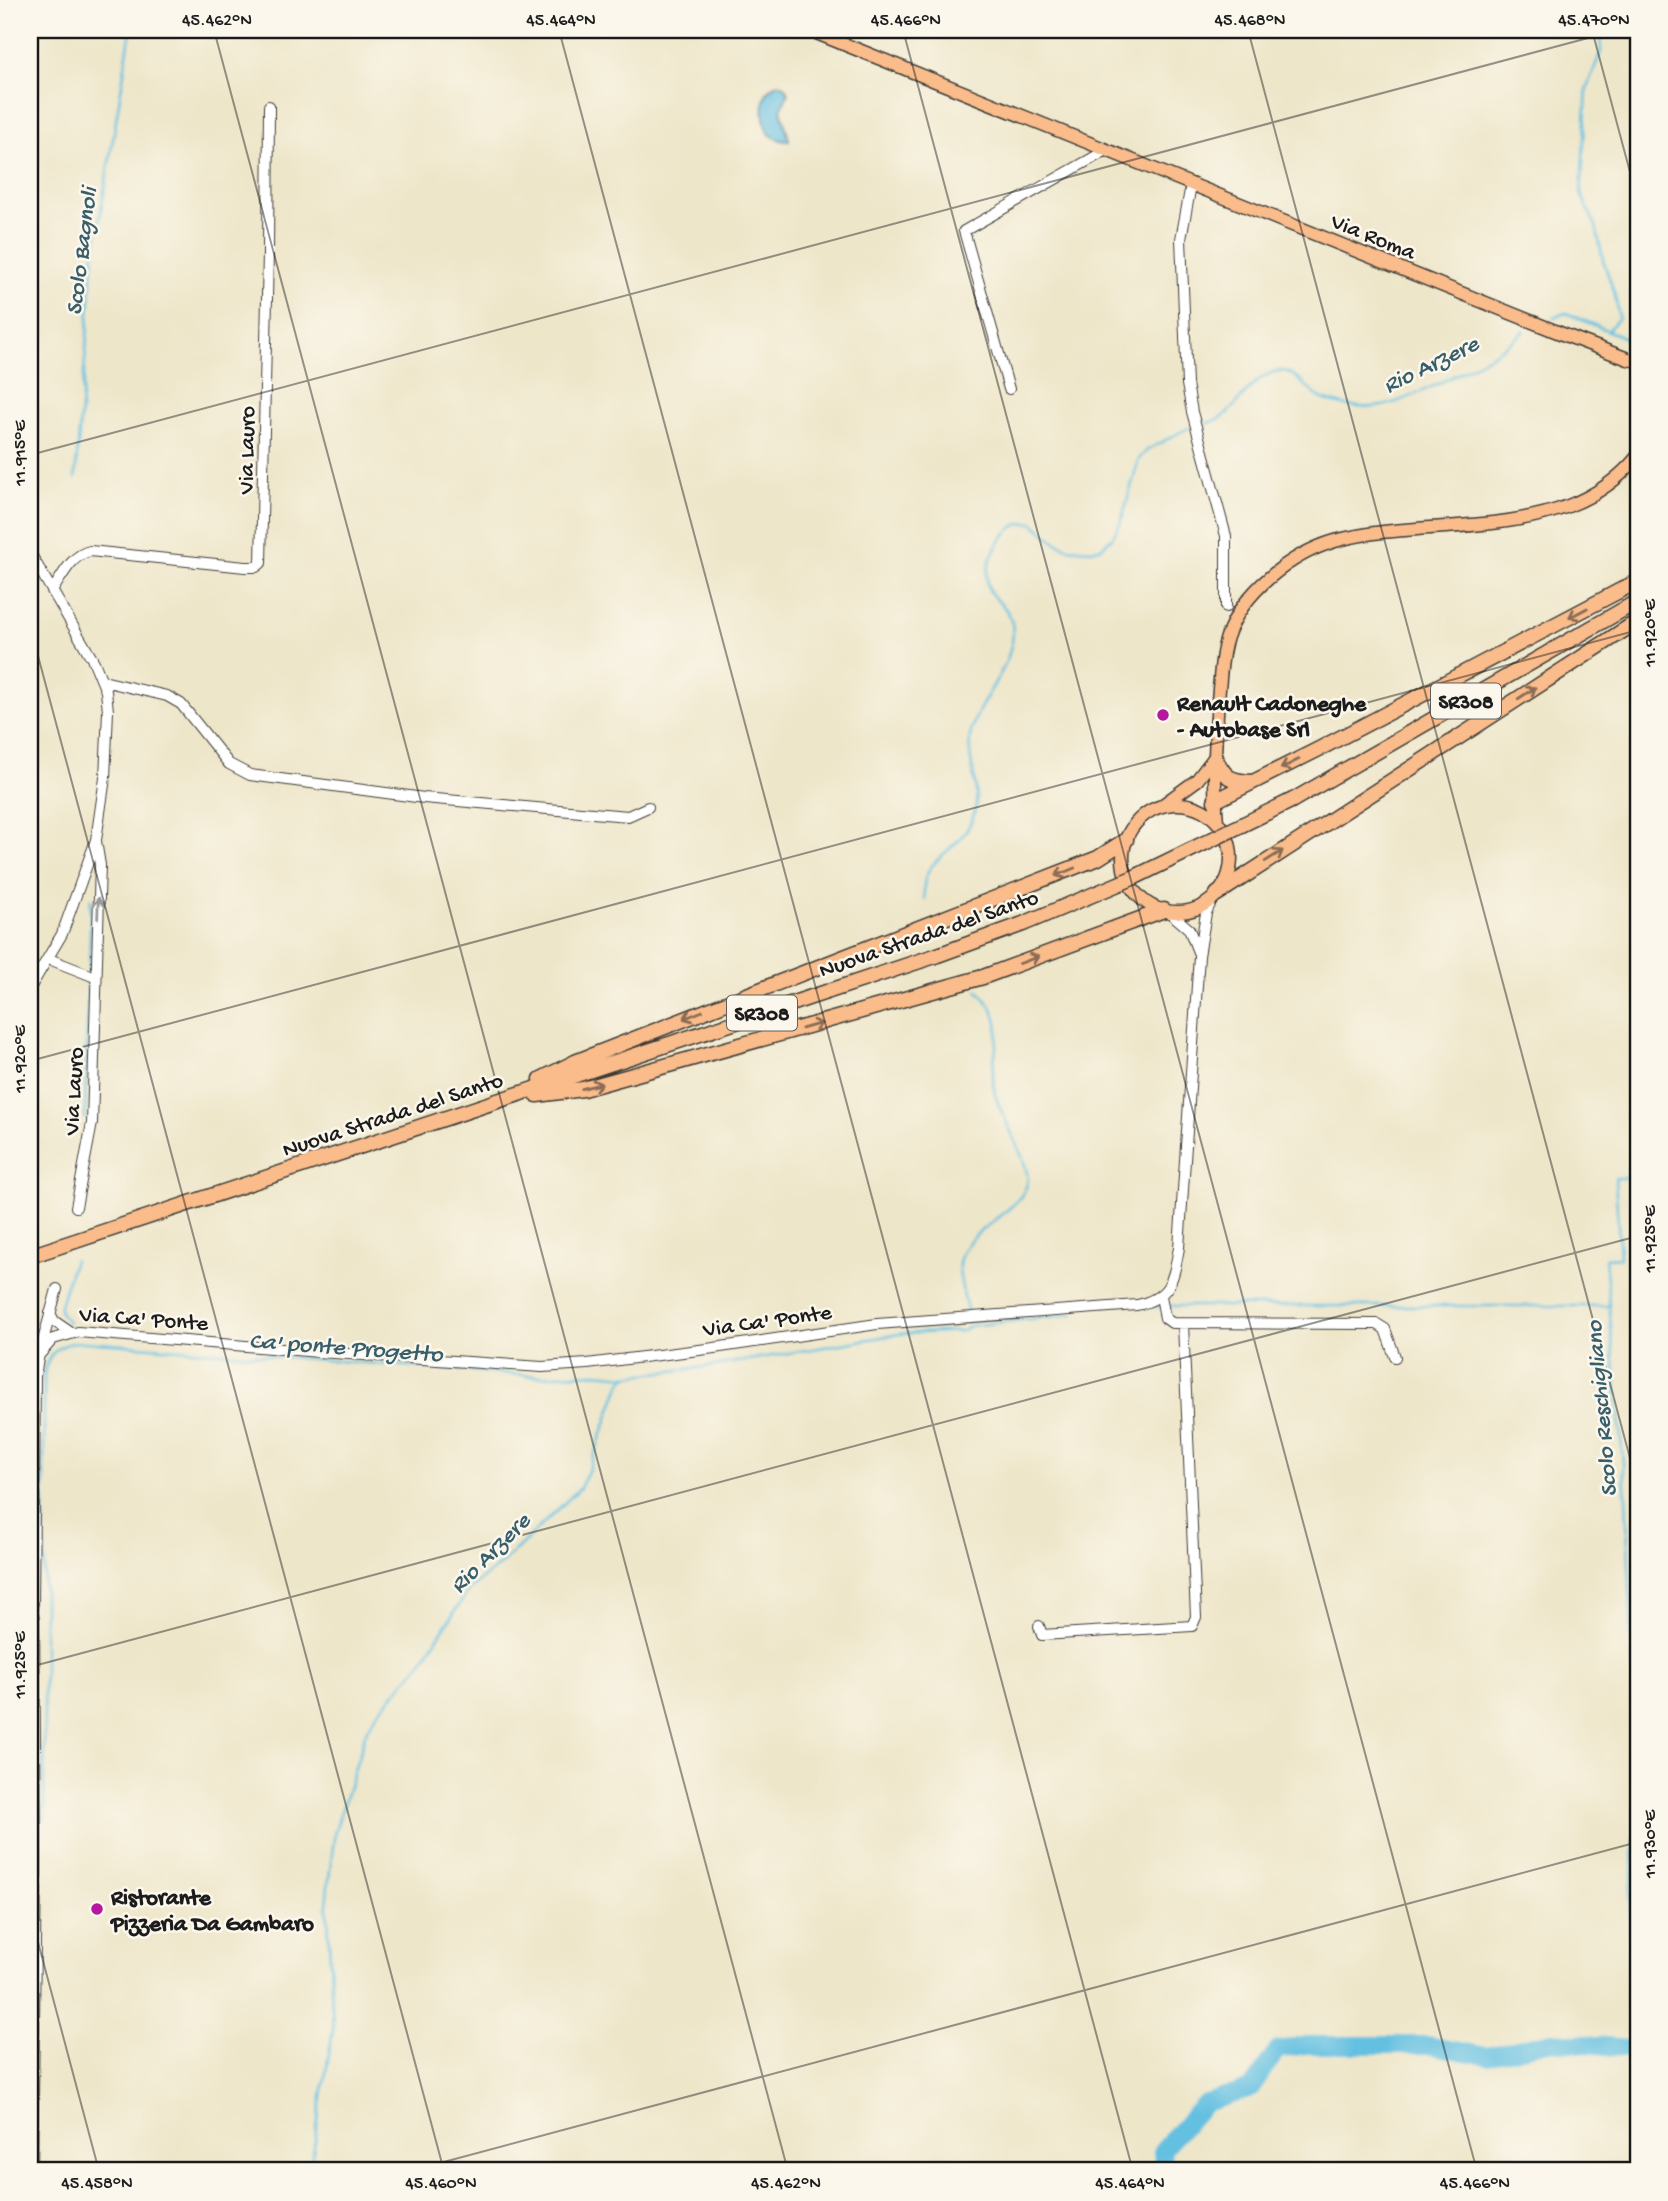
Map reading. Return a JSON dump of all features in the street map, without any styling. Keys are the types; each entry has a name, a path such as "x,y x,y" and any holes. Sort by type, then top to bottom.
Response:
{"highway":[{"path":"1215,800 1253,783 1638,582"},
{"name":"Nuova Strada del Santo","path":"30,1256 935,956 1023,924 1135,877 1293,800 1638,601"},
{"path":"1215,896 1638,621"},
{"path":"1214,758 1228,778 1236,782 1253,783"},
{"path":"501,1100 575,1062 1052,877 1098,858 1126,840"},
{"path":"501,1100 583,1089 770,1038 983,977 1166,911"}],"main road":[{"name":"Via Roma","path":"809,30 1635,362"},
{"path":"1214,758 1197,780 1142,816 1126,840 1123,866 1127,878 1141,899 1166,911 1192,910 1215,896 1229,871 1229,845 1217,822 1215,800 1214,758 1222,659 1227,635 1251,597 1272,576 1291,561 1317,547 1356,536 1520,521 1553,513 1594,495 1611,483 1638,456"},
{"path":"1194,806 1215,800"},
{"path":"1159,806 1194,806 1217,822"}],"street":[{"name":"Via Lauro","path":"52,591 73,561 81,553 90,551 245,567 256,567 261,563 268,253 268,106"},
{"path":"1009,389 964,231 1105,151"},
{"path":"1191,185 1181,239 1187,384 1192,412 1226,536 1226,607"},
{"name":"Via Lauro","path":"30,553 94,662 108,701 105,778 96,840 62,934 30,988"},
{"path":"103,681 158,694 181,704 229,764 250,775 424,798 628,816 648,807"},
{"name":"Via Lauro","path":"76,1207 92,1123 100,865 96,840"},
{"path":"1215,896 1206,913 1199,956 1179,1248 1174,1277 1161,1296 1165,1318 1172,1323 1182,1324 1377,1324 1385,1329 1395,1357"},
{"path":"1166,911 1189,929 1199,956"},
{"path":"49,959 95,977"},
{"path":"32,2171 31,1603 36,1376 57,1289"},
{"name":"Via Ca' Ponte","path":"40,1354 53,1339 70,1332 509,1365 570,1366 877,1324 1137,1305 1152,1302 1161,1296"},
{"path":"50,1313 54,1321 70,1332"},
{"path":"1039,1626 1042,1635 1066,1635 1192,1626 1196,1617 1182,1324"},
{"path":"30,1501 35,1489"}],"water":[{"path":"779,83 786,87 788,94 781,109 789,140 786,141 770,134 764,115 766,94"}],"waterway":[{"name":"Scolo Bagnoli","path":"75,479 94,253 131,30"},
{"path":"1600,30 1601,52 1587,87 1581,194 1596,226 1603,260 1615,295 1619,318 1608,330"},
{"name":"Rio Arzere","path":"1553,317 1566,313 1628,339 1638,340"},
{"name":"Rio Arzere","path":"1206,424 1225,415 1263,377 1279,371 1296,377 1323,399 1352,406 1382,406 1434,386 1478,363 1524,331"},
{"name":"Rio Arzere","path":"925,899 924,886 931,866 962,836 974,814 976,792 970,737 977,714 1001,672 1012,644 1013,632 1009,615 991,594 987,581 987,572 998,544 1010,529 1023,523 1033,523 1057,543 1068,548 1101,548 1112,538 1121,522 1139,459 1147,450 1188,428"},
{"name":"Scolo Bagnoli","path":"89,972 91,898"},
{"name":"Scolo Bagnoli","path":"85,1118 88,978"},
{"name":"Rio Arzere","path":"967,1311 959,1269 962,1252 970,1241 1022,1195 1027,1184 1025,1165 995,1094 993,1078 998,1028 995,1016 989,1003 977,990"},
{"name":"Scolo Reschigliano","path":"1638,1178 1615,1178 1620,1257 1605,1258 1626,1497 1635,1706 1636,1803 1626,2010 1638,2011"},
{"name":"Scolo Bagnoli","path":"68,1322 60,1312 60,1305 74,1260"},
{"name":"Scolo Reschigliano","path":"1146,1307 1161,1306"},
{"name":"Scolo Reschigliano","path":"1167,1306 1608,1306"},
{"name":"Rio Arzere","path":"310,2171 333,2029 327,1894 335,1831 367,1729 424,1659 470,1588 500,1565 580,1488 621,1382 627,1376 714,1366 899,1334 963,1331 969,1326 1074,1314"},
{"name":"Ca' ponte Progetto","path":"44,1820 44,1376 48,1360 62,1346 85,1342 538,1376 595,1373 627,1376"},
{"path":"1166,2171 1162,2150 1205,2103 1251,2089 1278,2050 1307,2045 1427,2045 1487,2056 1552,2041 1638,2049"}],"place":[{"name":"Renault Cadoneghe - Autobase Srl","path":"1163,715"},
{"name":"Ristorante Pizzeria Da Gambaro","path":"97,1909"}]}
